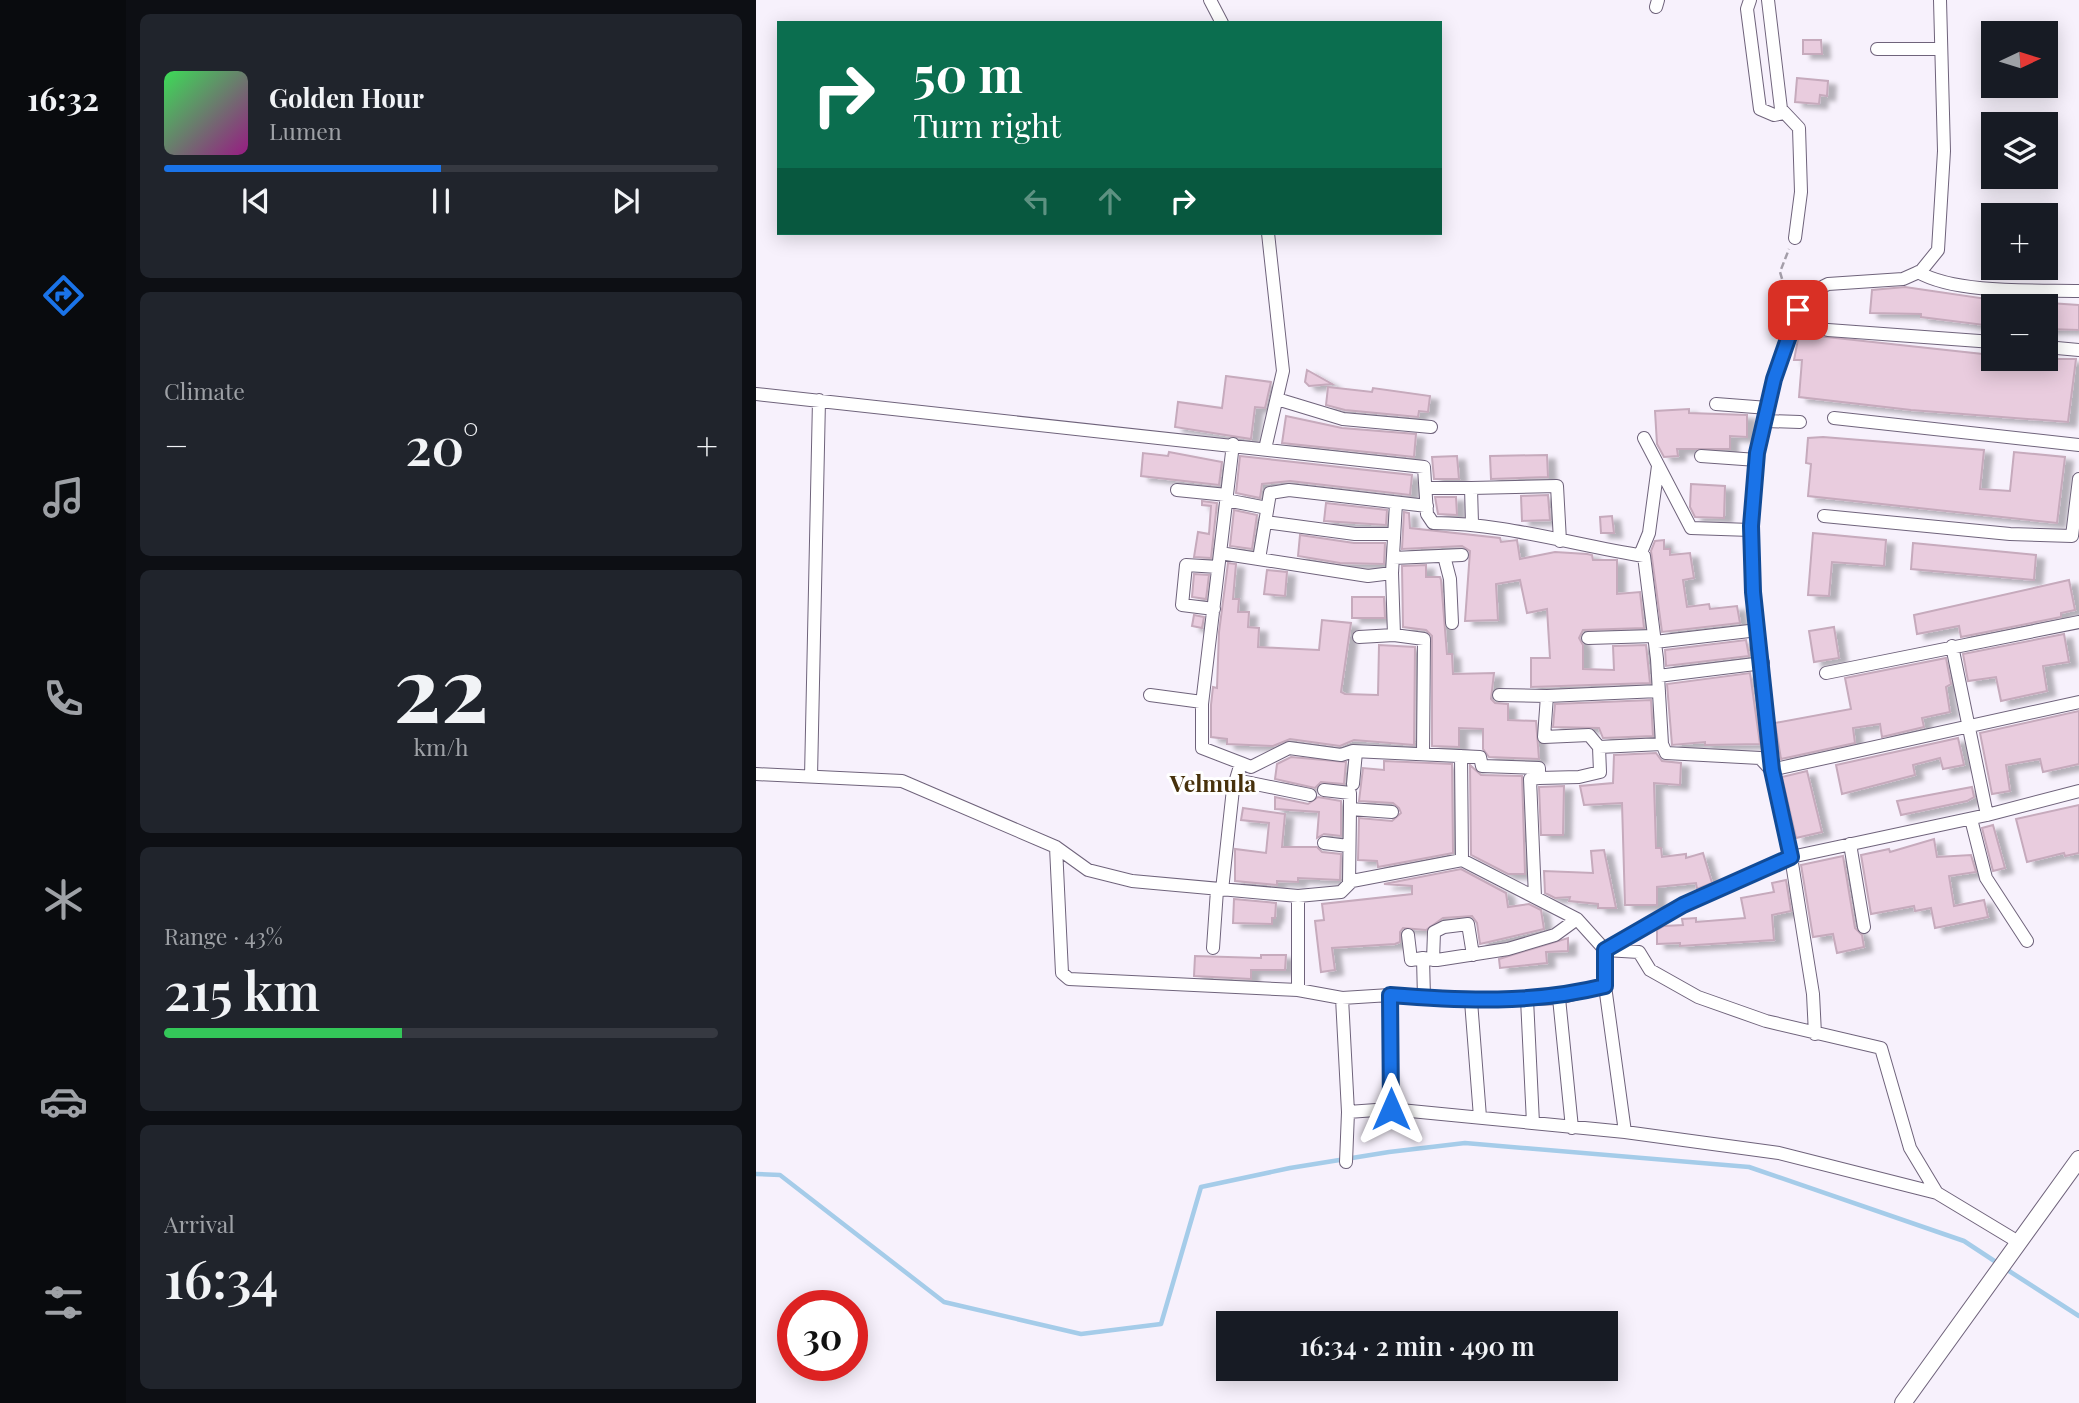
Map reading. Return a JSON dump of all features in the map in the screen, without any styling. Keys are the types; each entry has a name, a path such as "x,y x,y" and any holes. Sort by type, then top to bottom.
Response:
{"street":[{"path":"1210,0 1222,21"},
{"path":"1750,0 1747,9 1760,109 1774,115 1784,113"},
{"path":"1768,0 1781,109 1799,128 1801,192 1795,238"},
{"path":"1815,1034 1813,994 1791,857 1772,770 1763,663 1753,592 1751,530 1757,460 1767,415 1798,310 1810,293 1828,284 1903,279 1918,272 1938,250 1944,151 1940,0"},
{"path":"1877,49 1941,49"},
{"path":"1265,449 1283,371 1268,235"},
{"path":"1918,272 1932,281 2002,289 2079,291"},
{"path":"1828,330 1981,341"},
{"path":"2058,348 2079,350"},
{"path":"756,394 1233,444 1348,461 1424,467 1428,519 1433,523 1472,523 1644,556 1655,639 1662,744 1666,753 1760,758 1772,770"},
{"path":"1277,399 1343,419 1431,427"},
{"path":"811,777 819,400"},
{"path":"1716,404 1800,422"},
{"path":"1835,418 2079,445"},
{"path":"1644,438 1690,528 1751,530"},
{"path":"1233,444 1202,702 1202,748 1251,767 1289,748 1341,755 1356,752 1480,757 1482,766 1539,768 1539,778"},
{"path":"1701,456 1757,460"},
{"path":"1640,555 1649,533 1658,466"},
{"path":"1824,516 2010,534 2072,536 2079,479"},
{"path":"1426,488 1557,486 1560,541"},
{"path":"1471,488 1472,523"},
{"path":"1177,490 1267,508"},
{"path":"1259,559 1270,493 1289,490 1427,506"},
{"path":"1394,635 1392,558 1396,503"},
{"path":"1265,522 1355,534 1394,534"},
{"path":"1220,553 1367,576 1392,573"},
{"path":"1392,558 1462,555"},
{"path":"1444,556 1450,579 1452,622"},
{"path":"1214,609 1182,605 1186,565 1218,568"},
{"path":"1826,673 2079,622"},
{"path":"1588,638 1655,639 1758,630"},
{"path":"1359,637 1394,635 1424,639 1423,754"},
{"path":"1952,646 1987,815"},
{"path":"1658,676 1763,663"},
{"path":"1499,695 1547,696 1659,691"},
{"path":"1150,695 1202,702"},
{"path":"1535,897 1530,779 1579,777 1600,772 1599,747 1589,736 1544,737 1547,696"},
{"path":"1772,770 2079,702"},
{"path":"1599,747 1662,744"},
{"path":"1353,784 1356,752"},
{"path":"1461,756 1462,860"},
{"path":"1213,948 1219,890 1241,763"},
{"path":"756,774 902,781 1056,847 1088,870 1132,881 1298,896 1341,892 1352,881 1462,860 1577,919 1605,950 1605,986 1625,1132"},
{"path":"1236,780 1310,795"},
{"path":"1324,790 1350,793 1349,884"},
{"path":"1605,950 1683,905 1791,857 1971,819 2079,791"},
{"path":"1350,809 1392,812"},
{"path":"1971,819 1986,878 2027,941"},
{"path":"1324,843 1348,846"},
{"path":"1850,844 1864,927"},
{"path":"1056,847 1064,978 1298,990 1342,998 1390,995 1471,1001 1559,998 1605,986"},
{"path":"1298,896 1298,990"},
{"path":"1408,935 1411,960 1428,959 1472,954 1555,936 1577,919"},
{"path":"1424,998 1434,932 1444,927 1468,924 1472,954"},
{"path":"1605,950 1639,952 1650,970 1698,997 1815,1034 1881,1048 1910,1147 1937,1193"},
{"path":"1390,995 1391,1109"},
{"path":"1342,998 1348,1112 1346,1161"},
{"path":"1559,998 1572,1128"},
{"path":"1527,999 1533,1123"},
{"path":"1471,1001 1480,1117"},
{"path":"1348,1112 1391,1109 1480,1117 1625,1132 1779,1153 1937,1193 2020,1243"},
{"path":"1903,1403 2079,1159"}],"path":[{"path":"1795,238 1780,272 1791,307 1798,310"}],"building":[{"path":"1803,40 1821,40 1822,54 1803,54"},
{"path":"1797,78 1828,81 1827,96 1820,95 1819,104 1795,102"},
{"path":"1905,287 1981,298 1981,325 1921,317 1921,314 1870,313 1872,290"},
{"path":"2058,304 2079,305 2079,330 2058,329"},
{"path":"1799,334 1981,354 1981,371 2058,371 2058,359 2076,359 2068,422 1911,410 1799,397 1802,360 1794,360"},
{"path":"1307,370 1332,384 1309,386 1305,382"},
{"path":"1226,376 1271,382 1265,408 1255,407 1251,439 1175,427 1178,402 1222,408"},
{"path":"1328,387 1372,392 1373,388 1430,396 1428,412 1419,411 1418,417 1345,410 1326,405"},
{"path":"1689,409 1689,413 1747,415 1747,437 1730,436 1730,449 1677,449 1678,456 1664,457 1657,444 1655,411"},
{"path":"1286,416 1342,428 1416,434 1414,457 1282,443"},
{"path":"1808,438 1984,450 1980,489 2010,491 2014,452 2065,457 2057,523 1808,496 1811,464 1806,463"},
{"path":"1169,452 1222,462 1219,485 1141,476 1143,453 1168,456"},
{"path":"1547,455 1548,477 1491,479 1490,456"},
{"path":"1240,456 1412,475 1410,495 1290,481 1262,484 1260,498 1236,493"},
{"path":"1457,456 1459,479 1434,479 1432,457"},
{"path":"1691,484 1725,486 1724,518 1695,517 1690,507"},
{"path":"1548,495 1550,520 1522,521 1521,496"},
{"path":"1435,497 1456,497 1457,515 1438,514"},
{"path":"1202,501 1217,503 1211,558 1194,557 1198,532 1209,534 1211,506 1202,505"},
{"path":"1326,503 1387,510 1386,525 1324,521"},
{"path":"1234,510 1257,515 1252,549 1230,546"},
{"path":"1404,512 1409,513 1410,528 1500,538 1501,542 1517,540 1520,559 1555,552 1592,555 1593,560 1617,560 1617,594 1640,592 1644,628 1583,630 1579,638 1583,645 1583,669 1614,670 1613,646 1646,645 1650,683 1531,687 1531,658 1550,658 1547,609 1527,613 1520,580 1496,584 1498,620 1465,621 1470,551 1462,546 1402,549"},
{"path":"1612,516 1614,533 1601,533 1600,517"},
{"path":"1813,533 1886,540 1884,566 1832,562 1829,596 1808,595"},
{"path":"1300,535 1354,543 1385,543 1384,564 1340,563 1298,556"},
{"path":"1664,540 1664,549 1670,549 1670,555 1690,553 1694,578 1683,580 1687,607 1709,604 1710,609 1737,606 1740,623 1662,632 1651,551 1655,541"},
{"path":"1913,543 2036,555 2034,580 1911,569"},
{"path":"1228,563 1236,564 1233,599 1239,599 1238,612 1249,612 1248,627 1259,628 1258,647 1319,650 1322,620 1351,623 1341,692 1345,694 1378,695 1379,645 1415,647 1414,745 1354,740 1340,746 1290,739 1273,746 1227,744 1227,739 1211,737 1211,705 1213,687 1217,688 1219,632"},
{"path":"1426,565 1426,577 1440,577 1441,580 1447,654 1452,654 1453,674 1494,673 1491,699 1495,703 1508,704 1508,720 1536,721 1539,759 1489,757 1483,749 1483,729 1459,728 1459,747 1432,746 1432,636 1426,630 1403,627 1402,566"},
{"path":"1267,570 1287,572 1285,596 1264,594"},
{"path":"1194,574 1209,575 1206,599 1192,597"},
{"path":"2069,580 2075,610 2061,613 2061,617 1961,637 1959,626 1917,634 1914,615"},
{"path":"1352,597 1384,597 1385,618 1352,618"},
{"path":"1194,615 1204,617 1202,628 1192,626"},
{"path":"1834,627 1839,658 1814,662 1809,631"},
{"path":"2064,634 2069,662 2043,666 2047,691 2001,701 1996,677 1968,681 1963,654"},
{"path":"1746,640 1749,656 1666,666 1665,650"},
{"path":"1946,658 1951,684 1946,687 1950,712 1922,718 1924,727 1882,737 1880,724 1853,728 1855,743 1781,759 1775,723 1851,709 1845,678"},
{"path":"1750,673 1760,744 1705,745 1705,742 1672,745 1667,684"},
{"path":"1651,700 1653,736 1603,738 1599,728 1553,727 1555,704"},
{"path":"2079,711 2079,764 2043,772 2040,759 2006,765 2010,791 1992,794 1980,733"},
{"path":"1958,738 1964,765 1943,769 1940,758 1913,765 1915,775 1842,794 1836,765"},
{"path":"1656,753 1662,761 1681,763 1680,785 1654,783 1656,848 1661,848 1662,857 1686,854 1686,858 1703,853 1712,883 1697,889 1696,883 1657,887 1657,905 1625,905 1622,803 1584,805 1580,786 1613,783 1614,755"},
{"path":"1291,757 1346,762 1344,784 1321,782 1315,788 1275,779 1277,764"},
{"path":"1384,761 1452,764 1453,853 1378,867 1377,861 1358,860 1359,818 1392,821 1401,813 1393,803 1359,801 1363,768 1384,770"},
{"path":"1470,765 1481,775 1522,776 1525,874 1508,874 1471,855"},
{"path":"1807,771 1822,832 1796,838 1782,777"},
{"path":"1564,786 1563,835 1541,835 1539,787"},
{"path":"1972,787 1974,797 1967,801 1901,815 1897,801"},
{"path":"1275,797 1308,804 1318,797 1341,801 1341,836 1324,834 1317,838 1319,812 1275,809"},
{"path":"2079,805 2079,853 2065,856 2064,853 2027,862 2016,819"},
{"path":"1243,808 1285,814 1282,847 1317,847 1322,852 1341,854 1340,880 1298,878 1298,882 1277,881 1277,885 1235,881 1235,849 1266,853 1269,823 1241,820"},
{"path":"1993,825 2005,868 1993,871 1982,828"},
{"path":"1934,839 1937,857 1971,855 1976,872 1949,876 1954,906 1984,900 1988,917 1935,928 1931,908 1915,911 1914,906 1871,914 1861,855 1889,849 1890,852"},
{"path":"1604,850 1616,908 1598,908 1598,904 1569,901 1570,897 1555,898 1545,893 1544,871 1593,873 1591,851"},
{"path":"1843,856 1855,928 1862,935 1864,947 1837,953 1833,934 1813,937 1801,865"},
{"path":"1461,869 1506,893 1508,907 1529,904 1541,910 1544,929 1480,944 1477,923 1472,916 1443,918 1426,930 1403,928 1400,942 1395,944 1332,948 1335,970 1321,972 1315,921 1324,920 1322,904 1412,894 1412,886 1384,884"},
{"path":"1786,880 1791,911 1772,915 1774,940 1680,946 1680,943 1657,944 1657,930 1664,926 1683,925 1682,919 1696,918 1696,922 1745,918 1741,898 1774,892 1772,883"},
{"path":"1234,899 1276,903 1272,924 1233,923"},
{"path":"1568,938 1568,951 1546,952 1547,963 1500,968 1499,959"},
{"path":"1261,955 1286,955 1285,970 1251,970 1251,979 1194,976 1195,956 1261,958"}],"waterway":[{"path":"756,1174 780,1175 944,1302 1081,1334 1161,1324 1201,1187 1290,1168 1465,1143 1749,1167 1964,1241 1999,1264"},
{"path":"2006,1269 2079,1316"}],"district":[{"name":"Velmula","path":"1213,784"}],"route":[{"path":"1391,1109 1390,995 1471,1001 1559,998 1605,986 1605,950 1683,905 1791,857 1772,770 1763,663 1753,592 1751,526 1757,453 1774,379 1798,310"}]}
